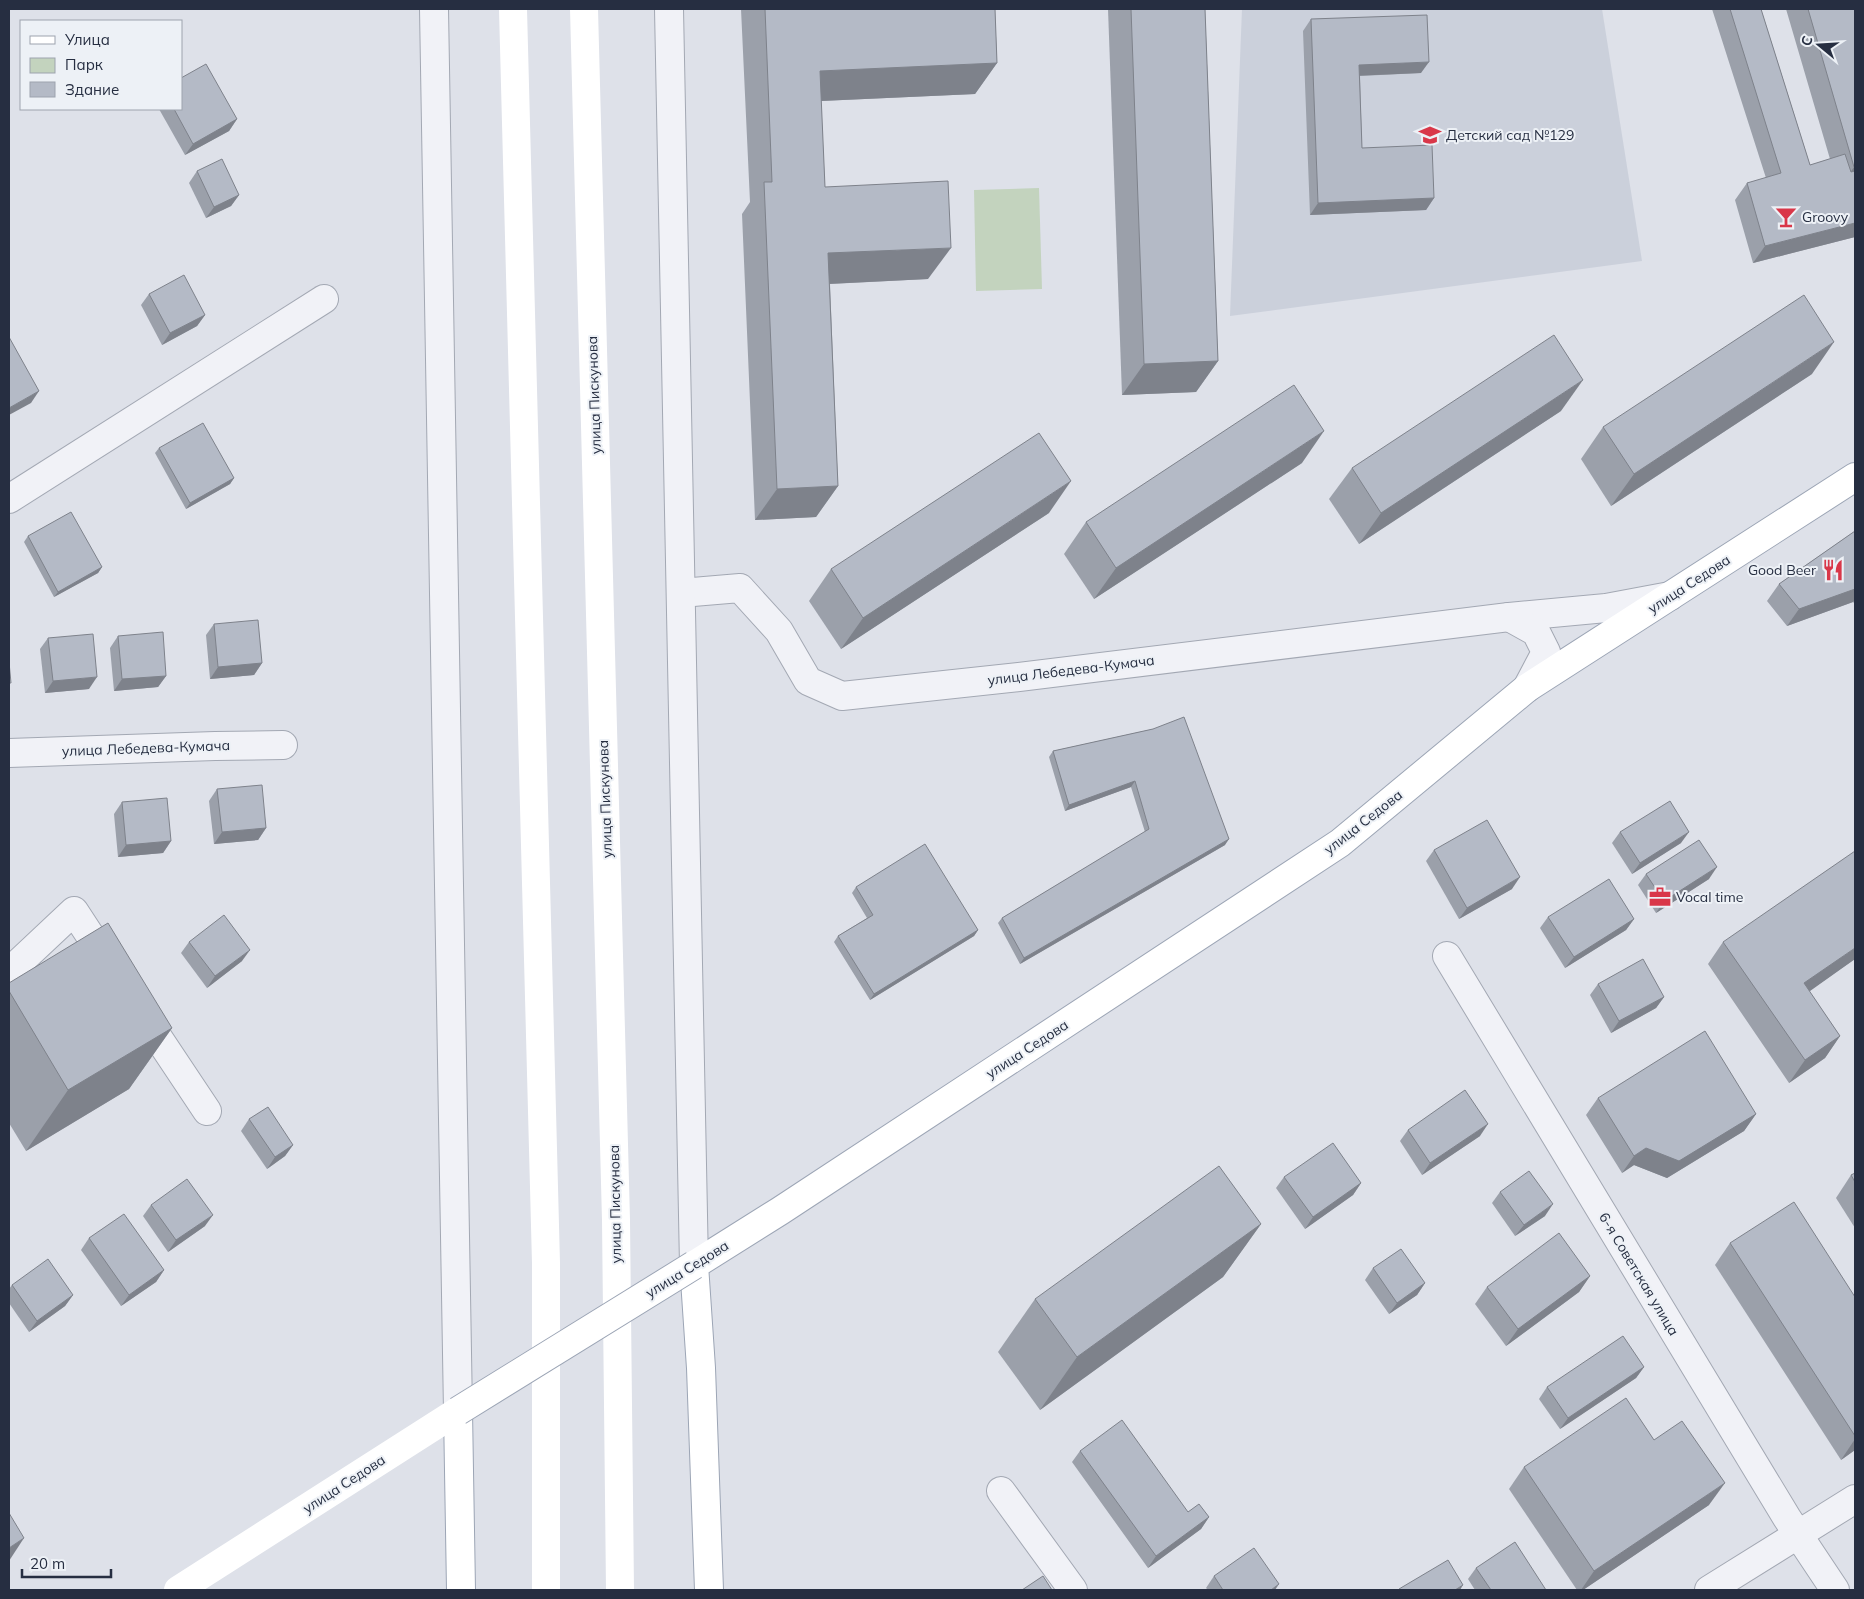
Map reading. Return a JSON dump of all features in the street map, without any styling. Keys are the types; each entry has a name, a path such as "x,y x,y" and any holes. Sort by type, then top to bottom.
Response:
{"main road":[{"path":"513,9 546,1263 546,1590"},
{"name":"улица Пискунова","path":"584,9 616,1220 620,1590"},
{"name":"улица Седова","path":"178,1590 458,1411 780,1211 1340,843 1527,688 1855,477"},
{"path":"694,1265 701,1368 709,1590"},
{"path":"458,1411 460,1590"}],"street":[{"path":"434,9 458,1411"},
{"path":"669,9 694,1265"},
{"path":"9,499 324,299"},
{"name":"улица Лебедева-Кумача","path":"682,593 740,588 779,631 808,681 842,696 1019,677 1509,617 1606,608 1670,596"},
{"path":"1509,617 1536,632 1546,652 1527,688"},
{"name":"улица Лебедева-Кумача","path":"9,753 283,745"},
{"path":"9,972 74,911 207,1111"},
{"name":"6-я Советская улица","path":"1447,956 1798,1535 1835,1590"},
{"path":"1002,1491 1074,1590"},
{"path":"1709,1590 1855,1499"}],"shaded area":[{"name":"Детский сад №129","path":"1242,9 1602,9 1642,261 1230,316"}],"green space":[{"path":"1039,188 1042,289 976,291 974,190"}],"building":[{"path":"765,9 995,9 997,63 820,71 825,187 948,181 951,248 828,253 838,486 777,489 764,182 772,182"},
{"path":"1131,9 1205,9 1218,361 1144,364"},
{"path":"1730,9 1761,9 1810,165 1845,154 1851,172 1855,171 1855,223 1765,246 1747,183 1781,173"},
{"path":"1808,9 1855,9 1855,167 1854,167"},
{"path":"1427,15 1429,62 1359,65 1362,148 1432,145 1434,198 1318,203 1311,19"},
{"path":"206,64 237,119 193,144 175,110 182,110 182,77"},
{"path":"222,159 239,195 214,207 197,171"},
{"path":"184,275 205,315 170,333 149,294"},
{"path":"1804,295 1834,342 1634,474 1603,427"},
{"path":"1554,335 1583,380 1381,513 1352,468"},
{"path":"9,337 39,391 9,408"},
{"path":"1294,385 1324,431 1116,568 1086,522"},
{"path":"203,423 234,478 190,503 159,448"},
{"path":"1039,433 1071,481 863,618 831,569"},
{"path":"71,512 102,567 58,592 28,536"},
{"name":"Good Beer","path":"1855,531 1855,589 1799,609 1779,584"},
{"path":"258,620 262,663 218,667 214,624"},
{"path":"163,632 166,676 122,679 118,636"},
{"path":"93,634 97,677 53,681 48,638"},
{"path":"9,662 11,683 9,683"},
{"path":"1184,717 1229,839 1024,958 1002,918 1149,829 1135,781 1069,805 1053,751 1153,729"},
{"path":"262,785 266,828 222,832 217,789"},
{"path":"167,798 171,841 126,845 122,802"},
{"path":"1670,801 1689,832 1640,863 1620,832"},
{"path":"1487,820 1520,877 1467,908 1434,850"},
{"path":"1699,840 1717,867 1664,901 1646,874"},
{"path":"925,844 978,930 874,994 838,936 873,915 856,887"},
{"path":"1855,851 1855,948 1804,983 1840,1036 1805,1060 1723,942"},
{"path":"1609,879 1634,919 1574,957 1548,917"},
{"path":"224,915 250,950 215,976 189,942"},
{"path":"108,923 172,1028 68,1090 9,991 9,983"},
{"path":"1643,959 1664,997 1619,1021 1598,984"},
{"path":"1705,1031 1756,1114 1679,1161 1646,1148 1634,1156 1598,1098"},
{"path":"1465,1090 1488,1124 1430,1163 1408,1130"},
{"path":"268,1107 293,1145 275,1157 249,1119"},
{"path":"1333,1143 1361,1183 1313,1217 1284,1177"},
{"path":"1219,1166 1261,1224 1077,1357 1035,1299"},
{"path":"1529,1171 1553,1204 1524,1225 1500,1192"},
{"path":"1855,1173 1855,1182 1851,1175"},
{"path":"187,1179 213,1215 176,1240 151,1205"},
{"path":"1794,1202 1855,1297 1855,1436 1730,1243"},
{"path":"124,1214 164,1270 129,1295 89,1238"},
{"path":"1559,1233 1590,1276 1518,1329 1487,1287"},
{"path":"1401,1249 1425,1283 1397,1303 1373,1268"},
{"path":"48,1259 73,1295 37,1321 12,1285"},
{"path":"1623,1336 1644,1367 1568,1418 1547,1387"},
{"path":"1626,1398 1654,1440 1682,1421 1725,1483 1594,1571 1524,1467"},
{"path":"1122,1420 1188,1512 1199,1504 1209,1517 1156,1556 1080,1451"},
{"path":"9,1513 24,1538 9,1548"},
{"path":"1515,1542 1546,1590 1491,1590 1476,1568"},
{"path":"1254,1548 1279,1584 1271,1590 1223,1590 1214,1576"},
{"path":"1448,1560 1463,1585 1455,1590 1399,1589"},
{"path":"1043,1576 1052,1590 1022,1590"}],"place":[{"name":"Детский сад №129","path":"1430,135"},
{"name":"Groovy","path":"1786,217"},
{"name":"Good Beer","path":"1833,570"},
{"name":"Vocal time","path":"1660,897"}]}
